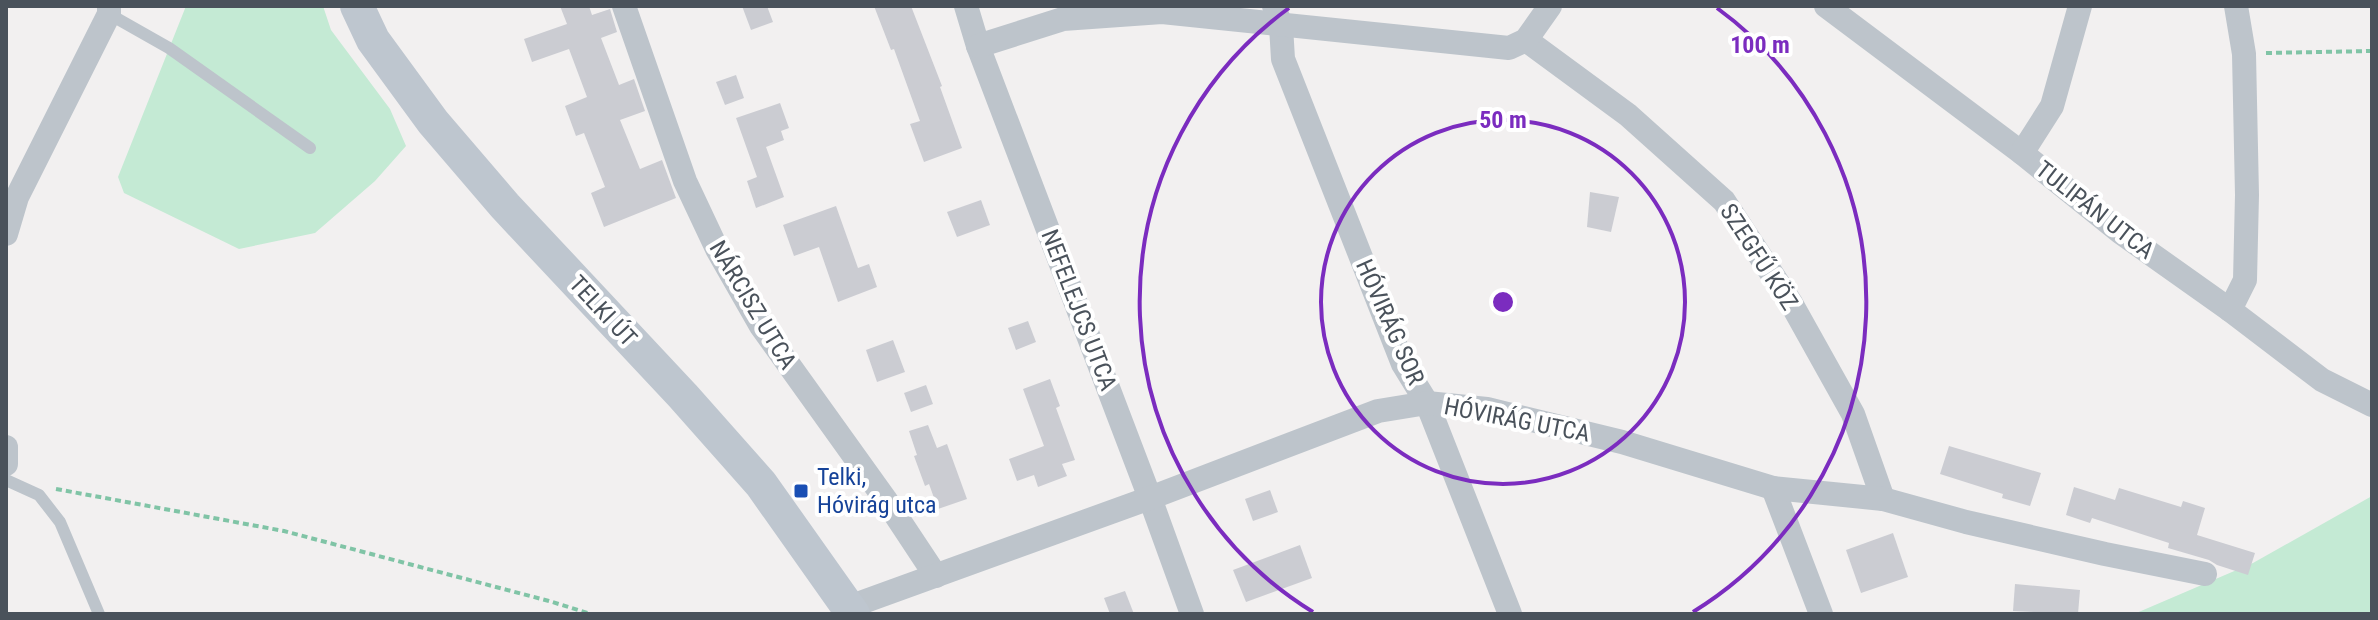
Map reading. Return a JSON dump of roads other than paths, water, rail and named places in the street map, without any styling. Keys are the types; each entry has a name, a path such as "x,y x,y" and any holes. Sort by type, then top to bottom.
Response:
{"main road":[{"name":"TELKI ÚT","path":"357,6 373,40 433,122 505,206 761,484 851,611"}],"street":[{"name":"NÁRCISZ UTCA","path":"624,6 685,181 717,249 761,326 936,576"},
{"name":"NEFELEJCS UTCA","path":"966,6 978,46 1192,614"},
{"path":"978,46 1063,19 1162,12 1277,16 1509,48 1526,40 1550,6"},
{"name":"TULIPÁN UTCA","path":"1826,6 2022,153 2120,232 2322,380 2371,405"},
{"path":"2022,153 2052,106 2080,6"},
{"path":"2230,310 2245,280 2247,195 2244,54 2236,6"},
{"path":"6,234 17,197 109,10"},
{"name":"HÓVIRÁG SOR","path":"1277,16 1283,59 1403,364 1427,403 1510,614"},
{"name":"SZEGFŰ KÖZ","path":"1526,40 1628,115 1724,201 1791,303 1853,414 1883,499"},
{"name":"HÓVIRÁG UTCA","path":"851,611 936,576 1378,411 1427,403 1502,412 1622,442 1773,488 1883,499 1982,526 2205,574"},
{"path":"6,447 6,464"},
{"path":"1773,488 1821,614"}],"lane":[{"path":"109,10 169,48 310,148"},
{"path":"6,480 39,495 60,522 99,614"}],"place":[{"name":"Telki, Hóvirág utca","path":"801,491"}]}
